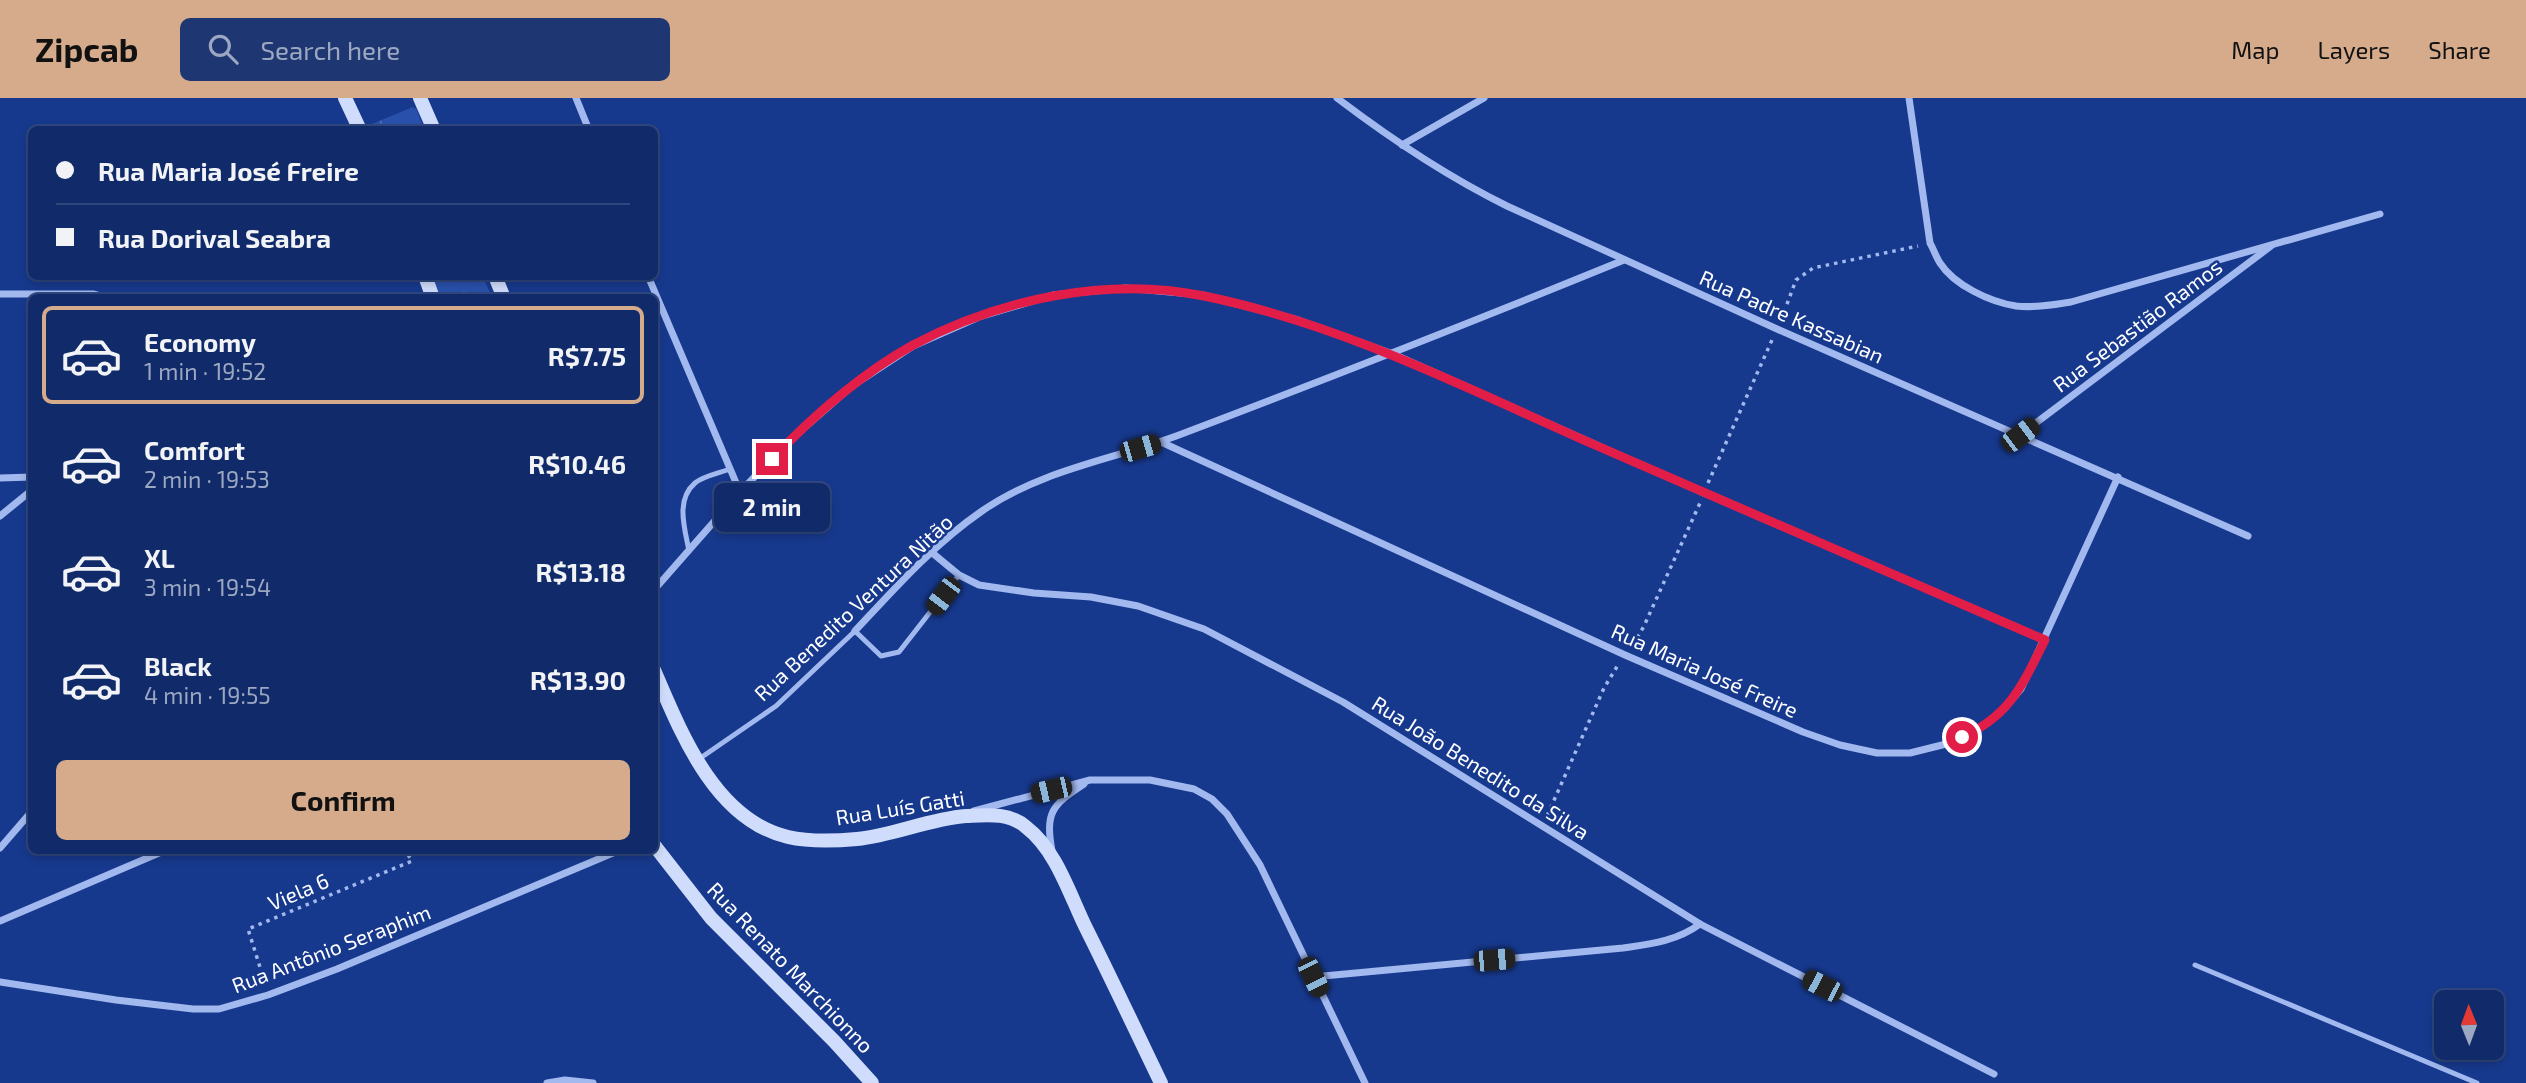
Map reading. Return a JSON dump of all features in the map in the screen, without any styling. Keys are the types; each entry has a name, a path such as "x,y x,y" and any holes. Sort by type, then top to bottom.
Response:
{"street":[{"path":"345,98 358,126"},
{"path":"420,98 432,126"},
{"path":"576,98 587,126"},
{"name":"Rua Padre Kassabian","path":"1337,98 1402,145 1464,184 1624,260 2248,536"},
{"path":"1402,145 1484,98"},
{"path":"1909,98 1930,243 1941,265 1958,282 1991,299 2015,306 2071,302 2380,214"},
{"name":"Rua Sebastião Ramos","path":"2020,435 2275,243"},
{"name":"Rua Benedito Ventura Nitão","path":"855,631 930,551 982,511 1024,486 1076,466 1161,442 1393,354 1624,260"},
{"path":"658,586 788,442 852,386 913,346 979,317 1053,295 1126,288 1202,295 1297,320 1393,354 1704,494 2045,640"},
{"path":"0,294 93,294"},
{"path":"658,300 740,492"},
{"name":"Rua Maria José Freire","path":"1161,442 1625,655 1803,732 1840,745 1877,753 1910,752 1946,744 1978,730 2004,709 2021,689 2118,477"},
{"path":"0,478 28,477"},
{"path":"0,516 28,493"},
{"name":"Rua João Benedito da Silva","path":"930,551 959,575 979,586 1091,597 1138,606 1204,629 1343,702 1700,924 1994,1074"},
{"name":"Rua Luís Gatti","path":"658,680 696,761 739,813 765,828 788,837 822,840 859,839 950,818 1001,816 1025,825 1053,860 1161,1083"},
{"path":"950,818 1090,780 1150,780 1194,789 1212,799 1227,814 1260,865 1365,1083"},
{"name":"Rua Luís Gatti","path":"1053,860 1048,829 1051,812 1068,794 1090,780"},
{"path":"0,848 28,816"},
{"name":"Rua Renato Marchionno","path":"658,850 710,918 873,1083"},
{"path":"0,921 157,854"},
{"name":"Rua Antônio Seraphim","path":"0,982 193,1009 219,1009 268,995 610,854"},
{"path":"1313,977 1623,948 1686,935 1700,924"},
{"path":"547,1083 565,1080 593,1083"}],"lane":[{"path":"689,551 682,516 684,497 695,482 730,469"},
{"path":"855,631 881,656 899,652 959,575"},
{"name":"Rua Benedito Ventura Nitão","path":"696,761 776,706 855,631"},
{"path":"2194,965 2477,1083"}],"path":[{"name":"Viela 6","path":"268,995 248,929 412,861 408,854"}],"green space":[{"path":"413,107 421,126 367,126"},
{"path":"416,108 423,126 406,126 401,113"},
{"path":"431,280 484,280 491,294 437,294"}],"route":[{"path":"772,459 852,386 913,346 979,317 1053,295 1126,288 1202,295 1297,320 1393,354 1704,494 2045,640 2021,689 2004,709 1978,730 1962,737"}]}
